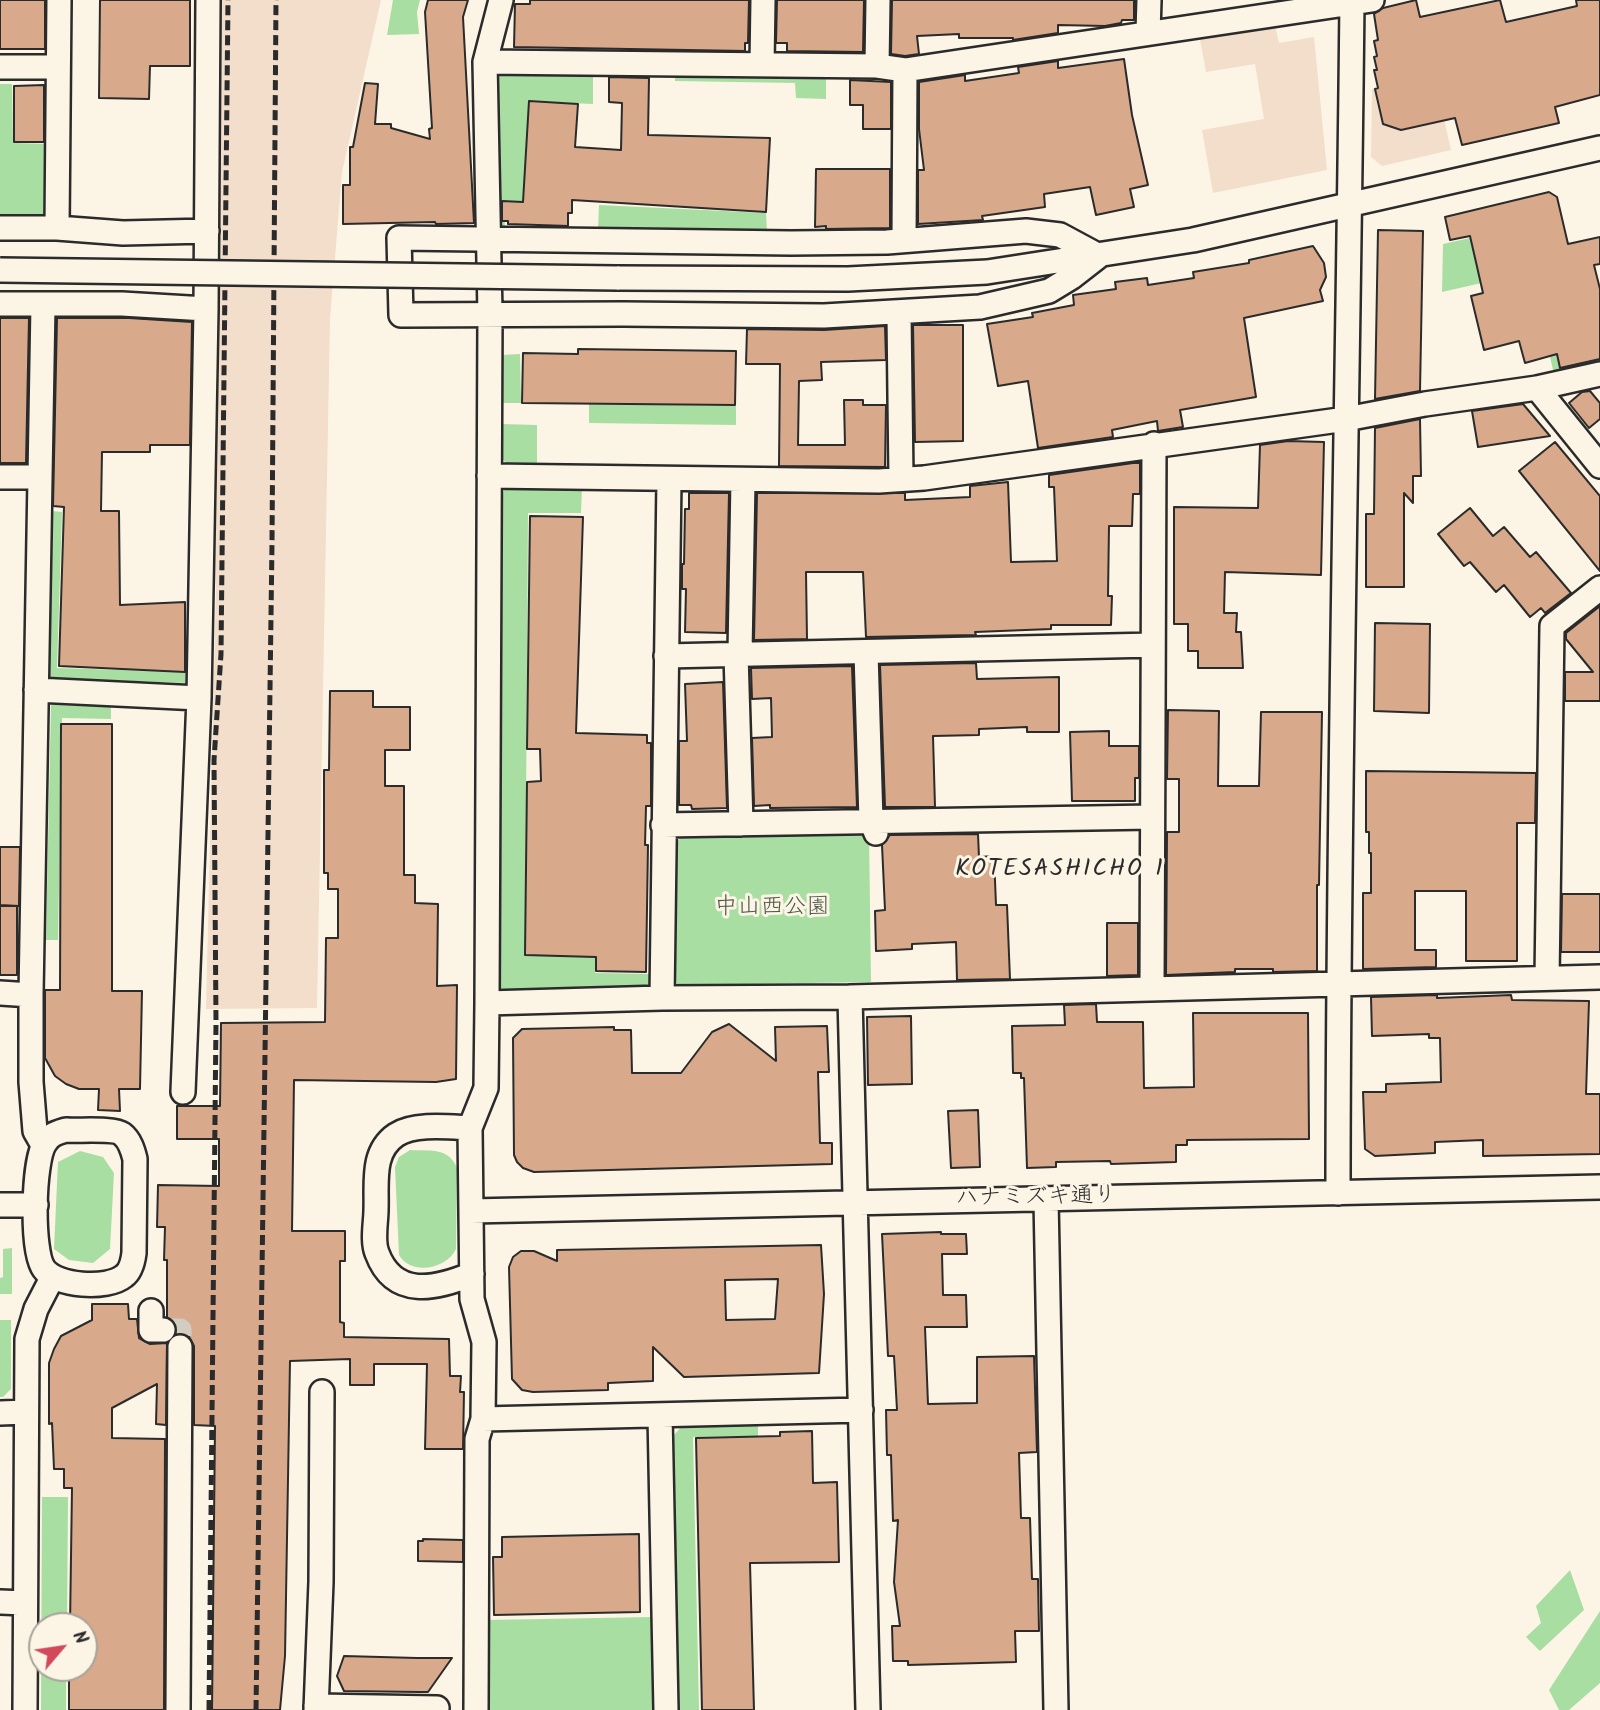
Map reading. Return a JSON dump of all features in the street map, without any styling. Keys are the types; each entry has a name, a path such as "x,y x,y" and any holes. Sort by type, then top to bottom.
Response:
{"street":[{"path":"57,229 59,0"},
{"path":"183,1092 199,698 208,0"},
{"path":"476,1710 477,1439 483,1419 484,1342 472,1299 470,1128 486,1088 490,314 485,62 501,0"},
{"path":"762,65 763,0"},
{"path":"877,66 878,0"},
{"path":"1148,33 1149,0"},
{"path":"485,62 877,66 905,70 1358,1 1350,204 1346,419 1337,983 1338,1193"},
{"path":"0,67 57,67"},
{"path":"904,240 905,70"},
{"path":"0,270 848,279 987,272 1193,240 1600,148"},
{"path":"0,228 123,233 207,231"},
{"path":"1026,231 1060,235 1099,256 1049,291 980,307 800,316 401,315 399,238 791,243 904,240 1026,231"},
{"path":"0,304 122,304 206,309"},
{"path":"43,305 31,995 31,1082 35,1130 43,1145"},
{"path":"899,313 901,480"},
{"path":"489,475 901,480 1346,419 1425,404 1537,388 1600,374"},
{"path":"1537,388 1600,466"},
{"path":"1152,989 1154,444"},
{"path":"0,477 40,477"},
{"path":"662,998 669,479"},
{"path":"741,824 738,654 743,480"},
{"path":"1547,978 1552,625 1600,588"},
{"path":"666,656 1153,645"},
{"path":"866,652 873,827"},
{"path":"36,690 199,698"},
{"path":"663,825 873,827 1152,817"},
{"path":"487,1003 662,998 850,997 1600,977"},
{"path":"0,993 31,995"},
{"path":"850,997 868,1710"},
{"path":"470,1128 431,1126 399,1133 385,1144 377,1160 376,1251 389,1274 407,1286 433,1287 472,1274"},
{"path":"66,1130 114,1131 122,1134 132,1148 135,1159 132,1265 124,1276 102,1284 64,1283 52,1278 42,1267 36,1247 36,1205 38,1160 43,1145 52,1134 66,1130"},
{"name":"ハナミズキ通り","path":"471,1211 1600,1186"},
{"path":"1046,1199 1056,1710"},
{"path":"0,1205 36,1205"},
{"path":"25,1710 27,1339 36,1309 52,1278"},
{"path":"178,1710 180,1347"},
{"path":"322,1392 321,1582 316,1708 437,1708"},
{"path":"483,1419 860,1410"},
{"path":"0,1413 26,1412"},
{"path":"660,1415 666,1710"},
{"path":"0,1602 25,1603"}],"shaded area":[{"path":"215,0 381,0 342,172 330,319 317,1008 206,1009 216,589 209,465"},
{"path":"1274,21 1279,43 1314,37 1327,170 1213,193 1202,130 1264,119 1255,64 1206,72 1199,34"},
{"path":"1434,75 1451,150 1382,166 1371,157 1372,89"}],"green space":[{"path":"393,0 420,0 417,12 419,34 387,35"},
{"path":"502,72 593,73 593,104 529,101 523,201 504,201 505,230 499,223 493,81"},
{"path":"675,74 826,77 826,99 796,98 795,83 675,81"},
{"path":"0,84 12,84 13,143 51,144 49,219 0,219"},
{"path":"599,205 766,213 767,232 598,230"},
{"path":"1470,238 1480,280 1536,268 1560,367 1600,357 1600,363 1554,374 1530,272 1442,292 1443,244"},
{"path":"520,354 521,403 501,403 501,355"},
{"path":"589,404 736,406 736,425 589,423"},
{"path":"501,424 537,425 537,467 508,466 501,457"},
{"path":"509,486 582,487 581,513 528,513 525,955 578,956 595,941 595,973 653,974 653,980 644,987 503,991 494,981 501,494"},
{"path":"52,511 62,512 57,668 188,672 187,683 47,678"},
{"path":"51,705 111,706 111,719 62,718 58,940 46,940"},
{"name":"中山西公園","path":"869,833 871,982 678,985 673,978 673,847 683,835"},
{"path":"410,1150 444,1153 457,1168 456,1249 445,1261 429,1267 412,1266 399,1255 395,1167 399,1157"},
{"path":"80,1151 103,1157 114,1173 110,1249 93,1263 69,1260 54,1249 58,1162"},
{"path":"12,1248 12,1294 0,1294 3,1249"},
{"path":"0,1320 11,1320 11,1389 3,1397 0,1397"},
{"path":"758,1425 758,1436 693,1437 699,1710 678,1710 673,1436 682,1426"},
{"path":"42,1497 68,1497 67,1612 41,1612"},
{"path":"1570,1570 1584,1610 1540,1651 1526,1637 1541,1623 1536,1606"},
{"path":"1600,1611 1600,1683 1569,1710 1559,1710 1549,1690"},
{"path":"653,1617 655,1710 486,1710 486,1620"},
{"path":"41,1682 66,1682 66,1710 41,1710"}],"building":[{"path":"0,0 45,0 45,49 0,49"},
{"path":"100,0 190,0 190,66 150,66 149,99 99,98"},
{"path":"428,0 468,0 463,17 474,223 343,224 343,185 350,185 350,147 353,147 365,83 378,84 375,124 391,124 391,128 430,139 429,129 432,128 425,12"},
{"path":"530,0 749,0 748,43 745,43 745,51 514,47 515,4 530,4"},
{"path":"777,0 864,0 863,52 787,51 787,43 776,43"},
{"path":"892,0 1134,0 1134,20 1122,20 1121,23 1105,26 1058,25 1058,33 1013,40 959,38 959,34 917,36 919,54 905,56 891,54"},
{"path":"1416,0 1420,17 1500,0 1506,22 1577,6 1576,0 1600,0 1600,95 1555,107 1559,123 1462,145 1455,118 1401,130 1383,124 1375,89 1378,88 1374,70 1377,70 1374,57 1377,56 1374,41 1378,40 1374,14 1383,8"},
{"path":"1124,59 1132,115 1148,185 1130,189 1134,207 1096,215 1090,187 1044,194 1045,207 982,216 983,220 918,224 918,170 924,170 919,129 919,82 965,75 965,81 1019,73 1018,67 1058,61 1058,68"},
{"path":"609,77 649,78 648,135 770,138 766,212 572,200 568,226 508,224 508,221 502,221 502,201 523,202 529,101 578,104 575,147 621,150 622,103 609,102"},
{"path":"850,80 891,82 891,129 863,129 863,105 850,105"},
{"path":"44,85 44,142 14,142 14,86"},
{"path":"816,169 890,169 890,228 815,227"},
{"path":"1549,192 1557,197 1568,244 1600,237 1600,264 1594,265 1600,289 1600,359 1560,368 1557,354 1525,363 1519,341 1484,350 1471,296 1483,293 1470,236 1450,240 1445,217"},
{"path":"1378,230 1423,231 1420,391 1375,399"},
{"path":"1313,246 1324,263 1326,277 1320,290 1323,301 1244,318 1256,397 1180,410 1183,427 1158,431 1157,421 1112,430 1113,437 1038,448 1028,381 998,386 987,324 1033,317 1032,313 1074,305 1073,295 1116,289 1115,282 1147,278 1148,285 1194,278 1193,272 1249,263 1249,260"},
{"path":"0,318 29,318 26,463 0,463"},
{"path":"57,318 129,318 192,322 190,445 150,445 150,452 102,452 101,511 119,511 120,605 185,602 185,672 59,666 64,507 53,506"},
{"path":"913,325 963,325 963,441 915,442"},
{"path":"885,326 886,360 821,362 822,380 799,381 798,445 845,445 844,400 863,400 863,405 886,405 885,467 779,466 780,364 746,364 747,329 824,330"},
{"path":"578,349 736,351 735,405 522,403 523,353 578,354"},
{"path":"1590,391 1600,403 1600,419 1589,428 1569,403 1582,392"},
{"path":"1523,404 1550,436 1478,447 1472,411"},
{"path":"1420,419 1421,476 1413,476 1413,503 1404,493 1404,587 1366,587 1366,514 1374,514 1375,428"},
{"path":"1288,441 1324,442 1321,575 1225,572 1224,613 1237,613 1236,632 1241,632 1243,668 1198,668 1198,651 1188,651 1188,624 1174,624 1174,507 1258,508 1260,445"},
{"path":"1555,442 1600,496 1600,571 1519,471"},
{"path":"1140,463 1140,494 1133,494 1132,526 1109,526 1108,596 1112,596 1111,625 1051,625 1051,629 975,632 976,635 866,637 863,572 806,572 807,639 754,640 757,493 905,493 905,500 970,497 970,486 1008,482 1011,562 1057,561 1054,487 1049,487 1049,475"},
{"path":"689,493 729,493 726,633 685,632 686,589 682,589 682,564 685,509 689,509"},
{"path":"1470,508 1493,536 1504,527 1530,557 1536,552 1571,593 1545,613 1541,608 1530,617 1504,585 1496,592 1470,562 1464,566 1438,534"},
{"path":"530,516 583,517 576,733 647,735 647,743 651,743 651,806 646,806 645,845 648,845 646,972 596,971 596,957 525,955 527,782 541,781 540,749 527,749"},
{"path":"1600,606 1600,701 1565,701 1565,672 1593,672 1566,639 1566,633"},
{"path":"1375,623 1430,624 1429,713 1374,711"},
{"path":"976,663 977,679 1059,677 1059,732 1027,732 1027,727 979,729 979,735 933,736 935,807 885,807 880,665"},
{"path":"852,666 857,807 754,806 752,738 772,737 771,698 752,699 751,668"},
{"path":"723,682 727,808 692,809 691,805 679,805 679,741 687,741 685,684"},
{"path":"330,691 373,691 373,707 410,707 410,750 385,750 385,786 404,786 404,875 415,875 415,903 438,904 437,986 457,985 456,1079 436,1082 294,1080 292,1231 345,1231 345,1261 340,1261 340,1322 344,1323 344,1337 449,1339 450,1376 461,1376 460,1392 464,1392 463,1449 425,1449 427,1364 374,1364 374,1385 350,1385 350,1359 290,1361 285,1656 280,1710 212,1710 215,1426 194,1425 194,1346 188,1335 176,1334 175,1324 167,1317 165,1227 157,1227 158,1185 219,1186 219,1139 177,1139 177,1106 220,1106 221,1023 325,1022 326,938 338,938 338,889 328,889 328,873 324,873 324,770 329,770"},
{"path":"1168,710 1219,711 1218,786 1259,786 1261,712 1322,712 1317,971 1235,969 1235,972 1166,975 1167,832 1179,832 1179,779 1167,779"},
{"path":"61,724 112,724 112,991 142,991 140,1089 119,1089 120,1111 98,1110 99,1089 79,1089 66,1084 55,1076 45,1058 45,990 60,990"},
{"path":"1109,731 1109,746 1139,746 1139,778 1135,778 1135,801 1072,801 1070,732"},
{"path":"1366,771 1536,773 1535,823 1517,823 1517,961 1466,961 1466,891 1415,891 1415,950 1436,950 1436,967 1363,969 1363,893 1371,893 1371,853 1369,832 1366,832"},
{"path":"978,834 979,857 994,856 996,905 1007,905 1010,979 957,980 956,942 912,944 912,949 876,951 875,911 885,910 882,845 890,835"},
{"path":"0,847 20,847 19,906 0,905"},
{"path":"1562,894 1600,894 1600,952 1561,952"},
{"path":"0,906 17,906 17,975 0,975"},
{"path":"1107,923 1138,923 1138,975 1107,976"},
{"path":"1437,995 1437,998 1511,995 1512,1000 1589,1001 1586,1094 1600,1094 1600,1154 1483,1156 1483,1140 1435,1142 1435,1153 1375,1156 1365,1149 1363,1092 1386,1092 1386,1084 1441,1082 1440,1038 1429,1038 1429,1034 1372,1036 1371,997"},
{"path":"1096,1004 1097,1022 1143,1022 1144,1088 1194,1087 1193,1013 1308,1013 1309,1139 1187,1140 1187,1145 1176,1145 1176,1162 1056,1162 1056,1167 1027,1168 1024,1078 1021,1078 1021,1073 1013,1073 1012,1026 1065,1025 1064,1005"},
{"path":"911,1016 912,1084 868,1085 867,1017"},
{"path":"729,1024 776,1061 775,1027 827,1026 829,1072 818,1072 820,1143 832,1143 832,1164 534,1172 523,1168 517,1162 514,1155 513,1038 522,1029 614,1027 614,1030 631,1030 632,1073 681,1073 712,1032"},
{"path":"978,1110 980,1167 951,1168 948,1111"},
{"path":"882,1234 966,1234 967,1254 942,1254 943,1295 966,1295 967,1327 925,1327 928,1404 977,1403 977,1357 1034,1356 1037,1452 1019,1453 1021,1518 1030,1518 1032,1579 1038,1579 1039,1631 1015,1631 1016,1662 908,1665 908,1661 893,1661 892,1626 900,1626 894,1582 898,1520 893,1521 891,1455 887,1455 886,1410 897,1410 894,1356 888,1356"},
{"path":"821,1245 824,1294 819,1373 684,1377 653,1347 653,1381 608,1383 608,1390 522,1390 512,1379 509,1267 513,1257 521,1251 534,1251 557,1261 557,1250","holes":["778,1279 775,1319 726,1320 725,1280"]},
{"path":"92,1304 128,1304 129,1319 137,1319 139,1338 150,1344 167,1343 166,1425 156,1424 157,1384 112,1408 112,1438 165,1439 164,1710 69,1710 69,1682 98,1682 98,1612 70,1612 72,1488 64,1488 64,1469 54,1469 52,1423 49,1424 49,1363 61,1336 92,1320"},
{"path":"812,1431 813,1483 837,1482 839,1562 750,1563 754,1710 702,1710 696,1438 780,1436 780,1432"},
{"path":"639,1534 640,1612 494,1615 493,1557 502,1557 502,1537"},
{"path":"463,1540 463,1562 418,1561 418,1541"},
{"path":"344,1656 452,1658 428,1692 344,1691 337,1676"}],"tunnel":[{"path":"163,1330 180,1330 180,1347"}],"railway":[{"path":"209,1710 216,1022 214,760 221,654 228,0"},
{"path":"256,1710 272,543 276,0"}],"district":[{"name":"KOTESASHICHO 1","path":"1060,871"}]}
